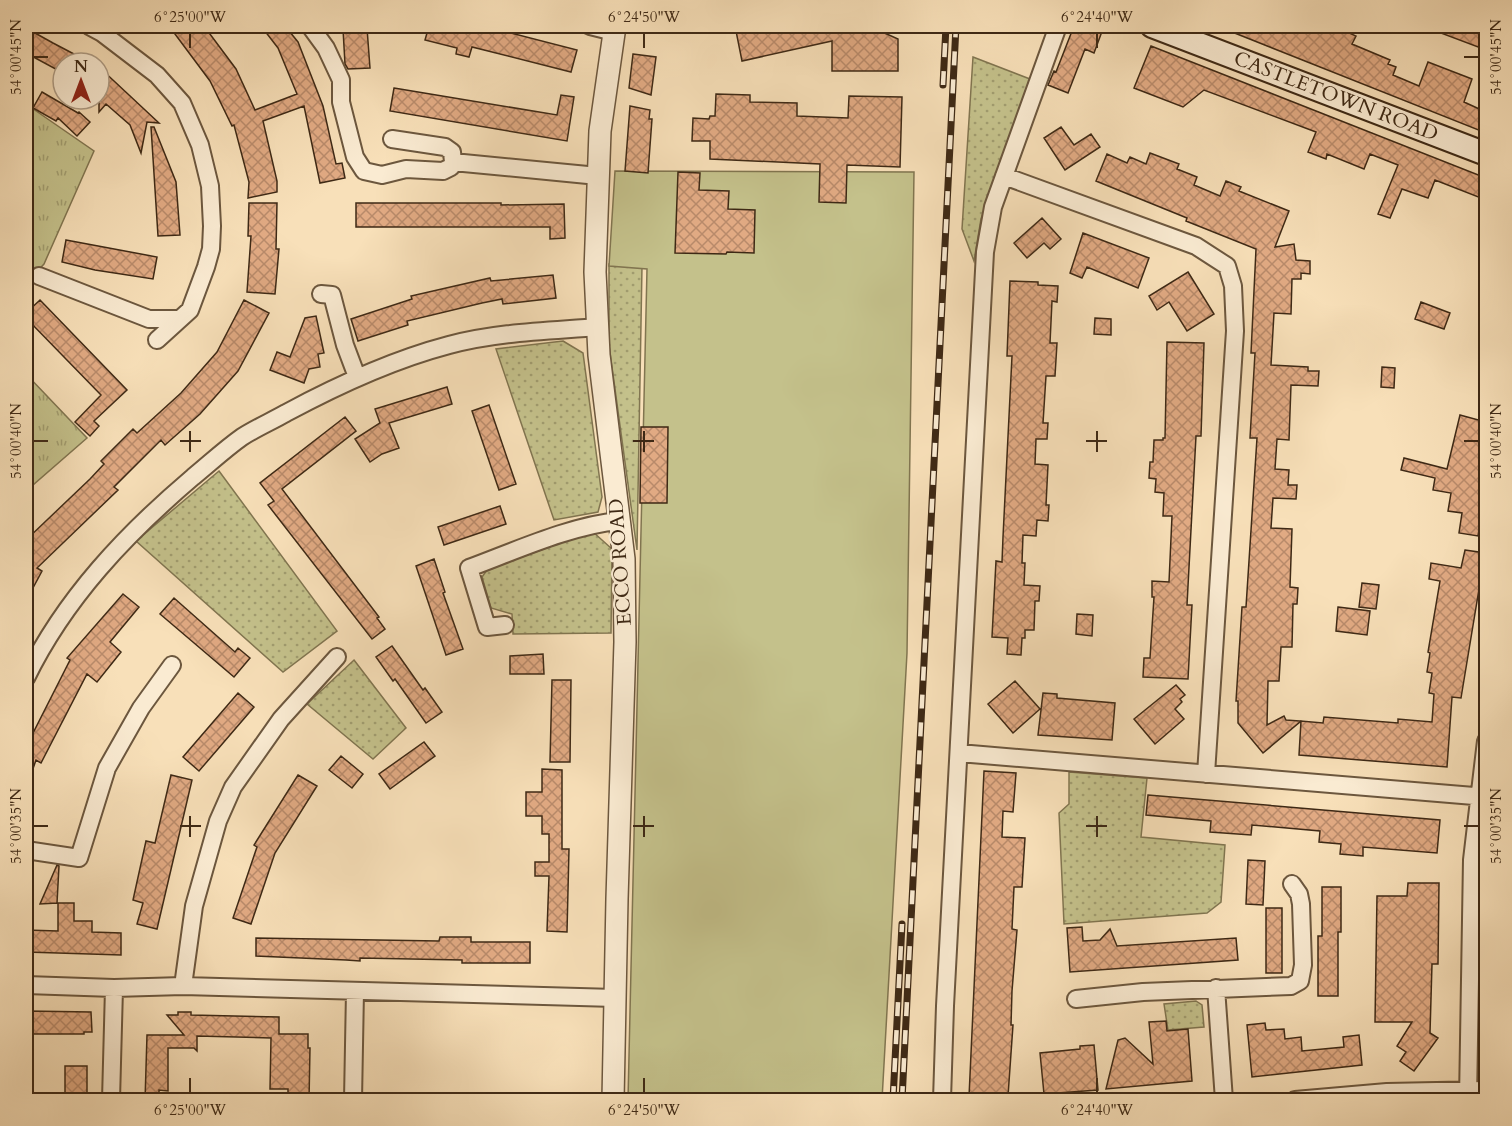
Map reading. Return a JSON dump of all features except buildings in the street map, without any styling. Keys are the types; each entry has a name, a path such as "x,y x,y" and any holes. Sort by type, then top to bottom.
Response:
{"main road":[{"name":"CASTLETOWN ROAD","path":"1152,26 1486,154"}],"street":[{"path":"89,26 102,33 157,75 182,103 200,145 210,186 210,249 190,310 157,339"},
{"path":"310,26 326,48 340,80 341,102 355,158 364,171 382,175 405,169 443,171 451,167 452,152 445,147 392,139"},
{"path":"590,26 614,29"},
{"path":"942,1101 985,252 993,207 1058,26"},
{"name":"ECCO ROAD","path":"613,1101 626,642 624,559 599,355 595,272 600,131 614,29"},
{"path":"453,162 598,176"},
{"path":"1004,176 1196,246 1227,266 1233,286 1235,331 1206,774"},
{"path":"39,276 150,319 180,319"},
{"path":"321,294 332,295 345,345 357,377"},
{"path":"26,678 36,656 70,603 109,557 160,505 242,437 357,377 450,344 496,336 598,327"},
{"path":"505,625 487,627 469,567 557,537 620,521"},
{"path":"183,986 194,906 225,804 233,788 281,719 337,657"},
{"path":"26,850 79,858 107,768 141,708 172,665"},
{"path":"1468,1095 1472,860 1483,797 1486,741"},
{"path":"959,753 1483,797"},
{"path":"1076,999 1143,992 1291,986 1300,981 1303,965 1301,904 1299,894 1292,884"},
{"path":"26,985 114,988 183,986 615,998"},
{"path":"111,1101 114,988"},
{"path":"1216,988 1224,1101"},
{"path":"353,1101 355,991"},
{"path":"1295,1101 1387,1092 1468,1095 1486,1090"}],"green space":[{"path":"973,57 1030,79 981,219 974,261 962,229"},
{"path":"26,104 94,151 44,264 26,283"},
{"path":"615,171 914,172 907,653 882,1100 628,1100 647,269 609,266"},
{"path":"609,264 642,266 637,550 609,345"},
{"path":"563,341 583,353 602,497 598,512 554,520 496,349"},
{"path":"26,374 87,438 26,491"},
{"path":"219,471 337,631 283,672 136,541"},
{"path":"592,531 612,549 611,633 513,634 512,614 491,608 482,577 487,570"},
{"path":"354,660 406,728 373,759 307,704"},
{"path":"1069,772 1147,778 1141,837 1225,845 1221,902 1207,913 1064,924 1059,813 1069,804"},
{"path":"1196,1001 1202,1005 1204,1027 1168,1030 1164,1004"}],"railway":[{"path":"943,85 946,26"},
{"path":"902,1100 956,26"},
{"path":"893,1100 902,924"}]}
